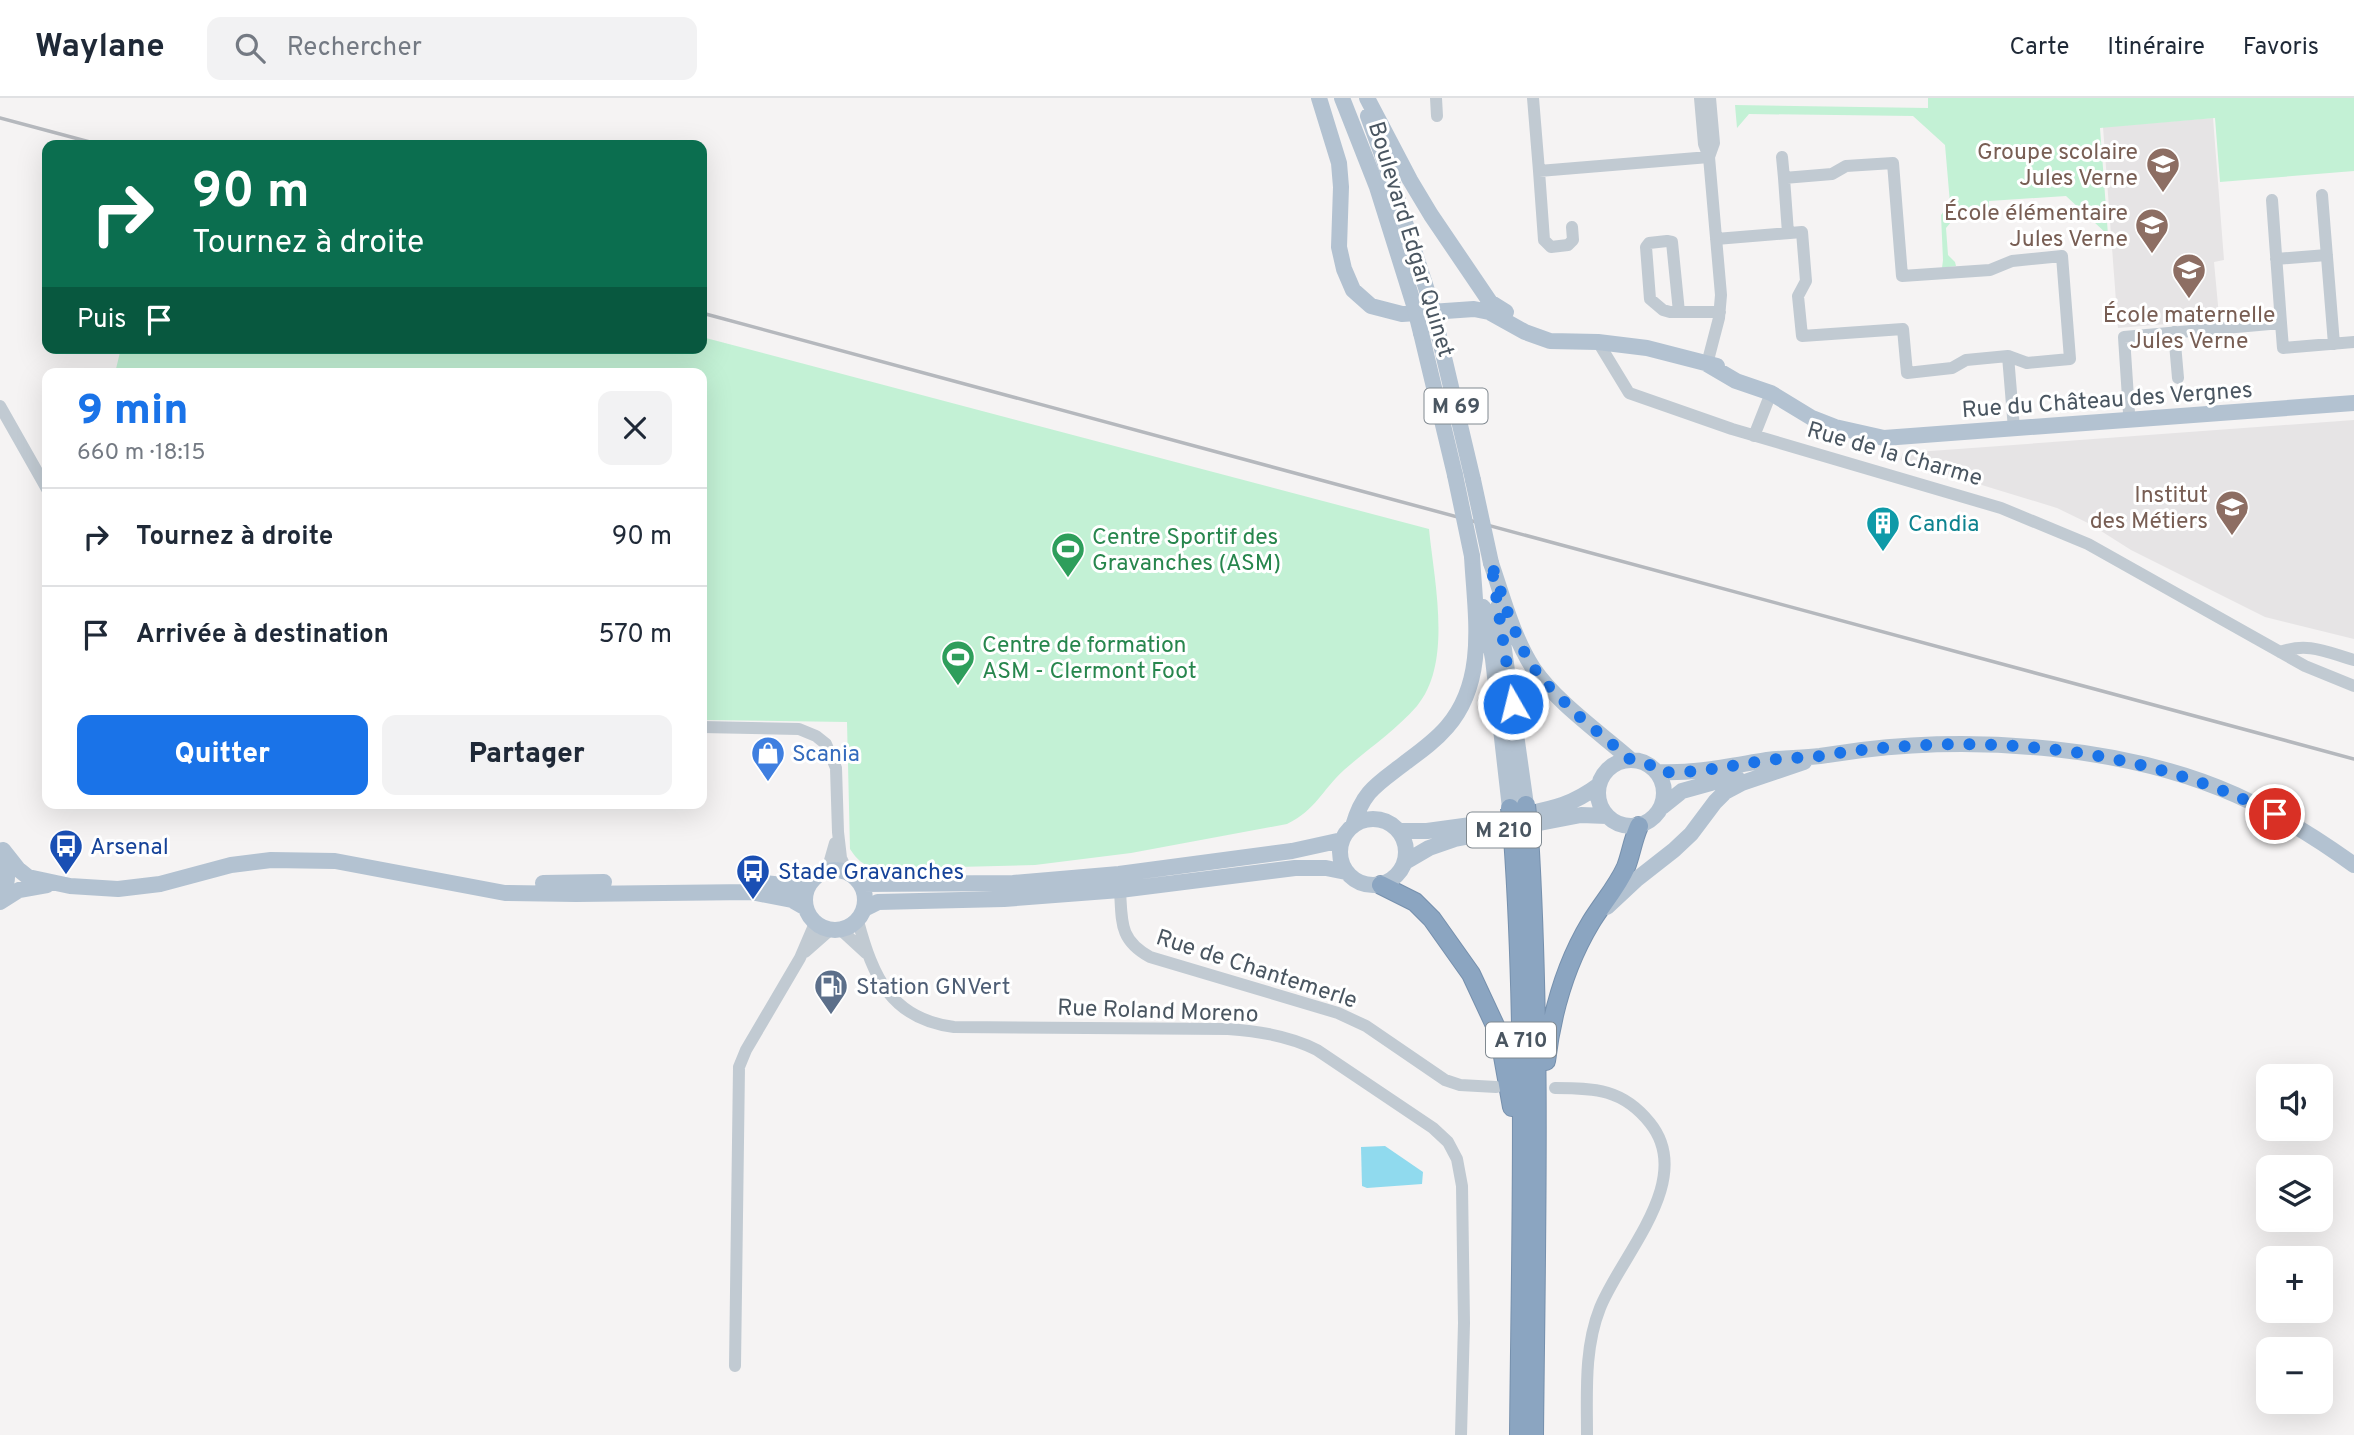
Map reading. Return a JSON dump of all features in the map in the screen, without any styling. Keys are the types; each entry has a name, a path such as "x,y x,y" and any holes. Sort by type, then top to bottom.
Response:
{"highway":[{"name":"A 710","path":"1518,806 1536,990 1534,1435"},
{"path":"1537,1127 1552,1021 1560,988 1591,922 1622,875 1639,826"},
{"name":"A 710","path":"1519,1435 1521,836"},
{"path":"1381,885 1398,891 1415,902 1432,919 1471,974 1499,1034 1512,1106 1512,1154 1521,1243"}],"main road":[{"path":"1319,98 1339,163 1341,258 1348,280 1361,298 1383,310 1402,314 1474,309 1489,312 1525,332 1550,341 1598,342 1647,348 1707,364"},
{"name":"Boulevard Edgar Quinet","path":"1342,98 1377,187 1421,333 1472,556 1518,806"},
{"name":"Boulevard Edgar Quinet","path":"1361,98 1392,182 1431,303 1491,563"},
{"path":"1367,98 1410,180 1490,302 1525,325 1568,341"},
{"name":"Rue du Château des Vergnes","path":"1707,364 1736,381 1771,393 1812,418 1863,434 2354,403"},
{"name":"Rue du Château des Vergnes","path":"2014,425 2354,395"},
{"path":"1346,872 1341,862 1342,840 1353,826 1358,806 1367,792 1434,741 1449,725 1471,683 1476,659 1472,556"},
{"path":"1491,563 1510,619 1542,680 1580,717 1631,760"},
{"name":"M 69","path":"1491,563 1507,658 1518,806"},
{"path":"1657,772 1701,772 1769,760 1926,744 2043,748 2117,760 2186,777 2235,794 2288,821 2354,865"},
{"path":"1662,807 1664,789 1657,772 1650,765 1631,760 1620,761 1603,775 1598,796 1607,816 1622,825 1639,826 1648,822 1682,791 1820,756"},
{"path":"1591,922 1637,878 1691,834 1725,792 1742,783 1820,756"},
{"name":"M 210","path":"1399,831 1454,829 1562,806 1581,799 1599,785"},
{"name":"M 210","path":"1405,862 1429,848 1455,839 1573,816 1607,816"},
{"path":"1,848 28,877 56,884 118,889 160,884 231,865 271,860 335,862 505,892 751,892 792,900 806,908 828,928 861,915 878,902 1004,899 1121,890 1295,868 1326,868 1346,872 1362,884 1381,885 1392,880 1405,862 1404,840 1399,831 1391,824 1371,819 1353,826"},
{"path":"861,884 1013,883 1119,874 1292,851 1342,840"},
{"path":"0,900 8,878 7,864 1,848"},
{"path":"449,884 745,881 794,886 834,870 848,873 861,884 866,901 861,915"},
{"path":"806,908 807,890 811,881"},
{"path":"0,900 19,890 56,884"}],"street":[{"path":"1436,98 1437,116"},
{"path":"1533,98 1544,240 1551,247 1568,245 1573,240 1572,227"},
{"path":"1700,98 1704,144 1709,157 1720,312 1707,364"},
{"path":"1709,157 1714,143 1710,98"},
{"path":"1539,171 1709,157"},
{"path":"1782,157 1788,233"},
{"path":"1716,239 1802,232 1806,281 1798,296 1802,336 1903,329 1907,373 1952,368 1966,360 2008,356 2027,363 2070,359 2062,256 2012,261 1990,270 1902,276 1893,163 1846,166 1832,174 1784,178"},
{"path":"2322,195 2334,344"},
{"path":"2272,200 2283,348 2354,342"},
{"path":"1679,312 1672,242 1649,243 1646,247 1650,299 1663,310 1679,312 1720,312"},
{"path":"2276,259 2327,255"},
{"path":"2129,413 2124,337 2281,323"},
{"path":"2175,332 2178,378"},
{"name":"Rue de la Charme","path":"1598,342 1629,393 1754,436 2001,508 2088,544 2305,666 2354,686"},
{"path":"2008,356 2014,425"},
{"path":"1754,436 1771,393"},
{"path":"0,406 42,480"},
{"path":"2280,652 2293,647 2311,647 2354,660"},
{"path":"707,727 799,729 816,736 826,744 836,768 838,832 841,858 848,873"},
{"path":"827,871 838,832"},
{"name":"Rue de Chantemerle","path":"1121,890 1121,917 1126,937 1135,949 1150,957 1338,1013 1366,1026 1445,1080 1460,1085 1496,1087"},
{"path":"861,915 866,954"},
{"path":"735,1366 739,1068 746,1050 800,958 828,928 866,954"},
{"name":"Rue Roland Moreno","path":"866,954 894,1000 908,1013 936,1025 976,1028 1228,1029 1272,1035 1306,1044 1317,1050 1433,1128 1451,1147 1461,1171 1464,1323 1461,1435"},
{"path":"1555,1088 1591,1088 1618,1096 1633,1105 1654,1128 1661,1143 1664,1160 1665,1175 1655,1207 1599,1309 1588,1362 1587,1435"}],"shaded area":[{"name":"Groupe scolaire Jules Verne","path":"2213,118 2224,260 2214,262 2219,316 2216,320 2118,328 2103,127"},
{"name":"Institut des Métiers","path":"2354,420 2354,639 2265,617 2131,550 2090,524 2057,508 1900,460 1903,453"}],"green space":[{"path":"1928,98 2354,98 2354,171 2220,182 2215,118 2100,128 2108,235 2066,196 1989,201 1989,212 1956,216 1946,228 1948,255 1956,266 1942,268 1941,215 1950,203 1945,145 1913,116 1749,114 1737,128 1735,105 1928,108"},
{"name":"Centre Sportif des Gravanches (ASM)","path":"707,338 1429,529 1437,597 1438,645 1435,668 1428,688 1417,706 1336,777 1312,806 1287,824 1131,853 1035,865 876,869 861,862 850,849 847,722 707,720 707,368 116,368 120,354 707,354"}],"water":[{"path":"1385,1146 1423,1172 1422,1184 1367,1188 1362,1186 1361,1147"}],"railway":[{"path":"0,118 82,140"},
{"path":"707,314 2354,759"}],"place":[{"name":"Groupe scolaire Jules Verne","path":"2163,194"},
{"name":"École élémentaire Jules Verne","path":"2152,255"},
{"name":"École maternelle Jules Verne","path":"2189,300"},
{"name":"Institut des Métiers","path":"2232,537"},
{"name":"Candia","path":"1883,553"},
{"name":"Centre Sportif des Gravanches (ASM)","path":"1068,579"},
{"name":"Centre de formation ASM - Clermont Foot","path":"958,687"},
{"name":"Scania","path":"768,783"},
{"name":"Arsenal","path":"66,876"},
{"name":"Stade Gravanches","path":"753,901"},
{"name":"Station GNVert","path":"831,1016"}],"route":[{"path":"1513,704 1491,563 1526,656 1542,680 1580,717 1631,760 1650,765 1657,772 1701,772 1769,760 1926,744 2043,748 2117,760 2186,777 2235,794 2275,814"}]}
